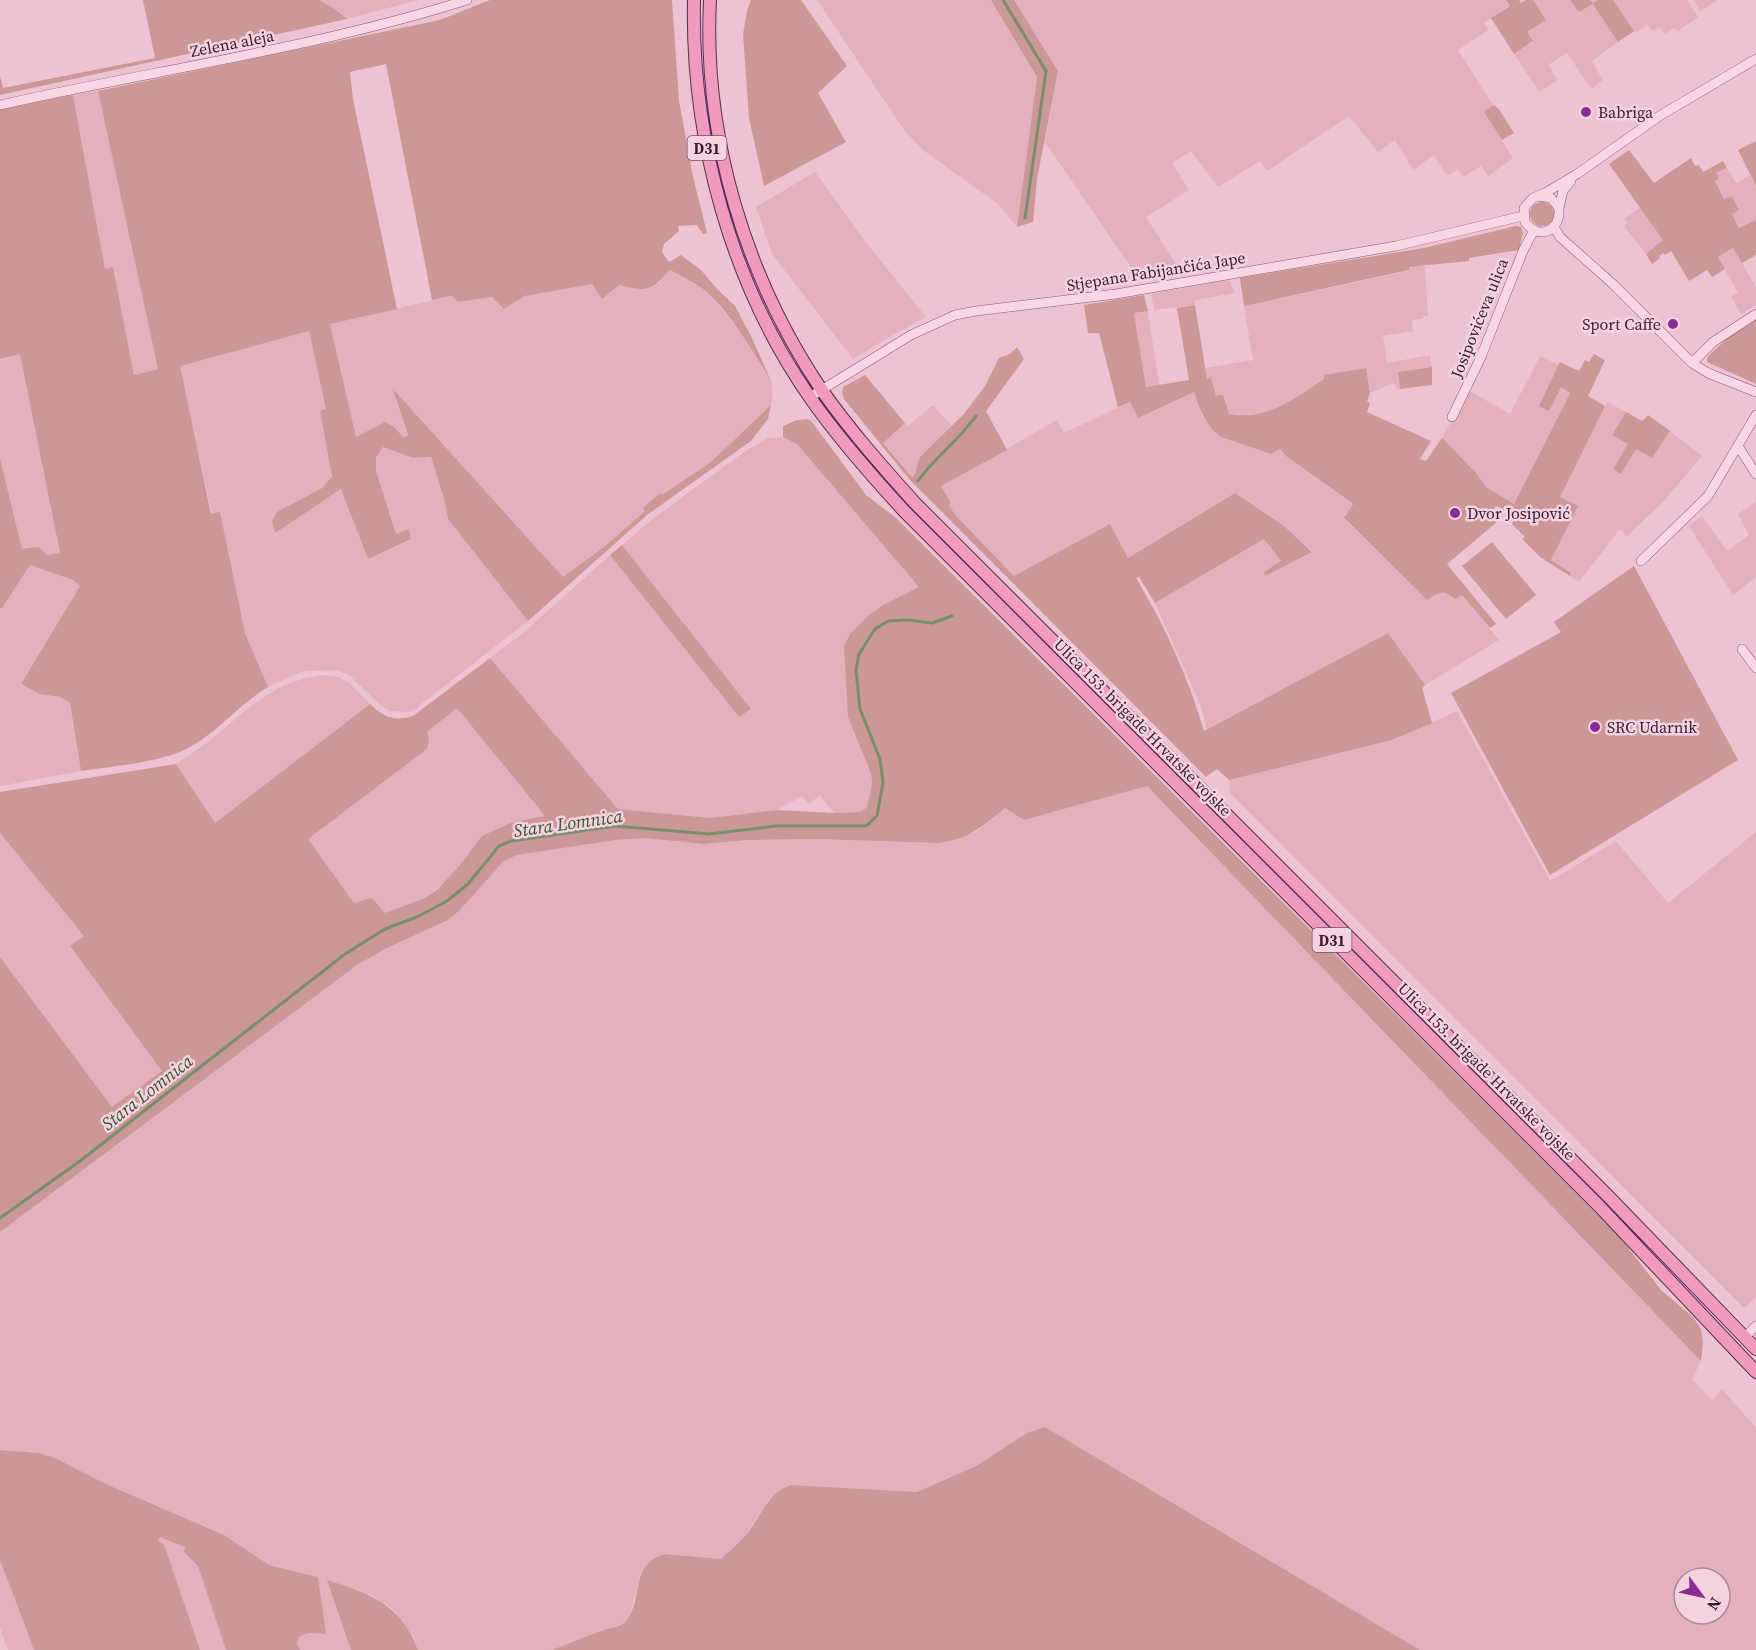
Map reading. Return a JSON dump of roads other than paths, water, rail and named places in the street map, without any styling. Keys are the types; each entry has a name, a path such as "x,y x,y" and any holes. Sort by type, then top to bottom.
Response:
{"main road":[{"name":"Ulica 153. brigade Hrvatske vojske","path":"694,0 694,42 700,106 717,191 736,250 753,292 775,338 810,397 865,468 904,511 1599,1206 1756,1372"},
{"name":"Ulica 153. brigade Hrvatske vojske","path":"710,0 709,41 714,105 730,188 748,247 764,285 796,348 822,389 868,450 914,502 1608,1196 1756,1348"}],"street":[{"name":"Zelena aleja","path":"0,105 283,48 400,20 467,0"},
{"path":"1577,174 1563,190 1559,208 1560,216 1554,227 1546,231 1534,230 1525,222 1523,216 1527,202 1577,174 1652,121 1756,59"},
{"path":"1539,196 1551,198 1559,208"},
{"name":"Stjepana Fabijančića Jape","path":"810,397 911,335 955,315 1114,294 1396,246 1523,216"},
{"path":"1554,227 1560,237 1621,292 1674,348 1692,363 1708,373 1756,392"},
{"name":"Josipovićeva ulica","path":"1452,417 1481,357 1523,251 1534,230"},
{"path":"1692,363 1713,342 1756,314"},
{"path":"1641,561 1708,496 1755,420"},
{"path":"1738,446 1756,474"},
{"path":"1742,649 1756,668"},
{"path":"1745,1337 1756,1326"}],"waterway":[{"path":"1003,0 1046,71 1025,218"},
{"path":"918,481 976,416"},
{"name":"Stara Lomnica","path":"0,1218 80,1161 345,954 385,929 417,917 447,901 468,884 499,846 511,841 615,826 709,834 776,826 866,826 877,816 883,783 880,759 860,709 856,670 859,654 875,629 888,621 908,620 932,623 952,616"}],"place":[{"name":"Babriga","path":"1586,112"},
{"name":"Sport Caffe","path":"1673,324"},
{"name":"Dvor Josipović","path":"1455,513"},
{"name":"SRC Udarnik","path":"1595,727"}]}
